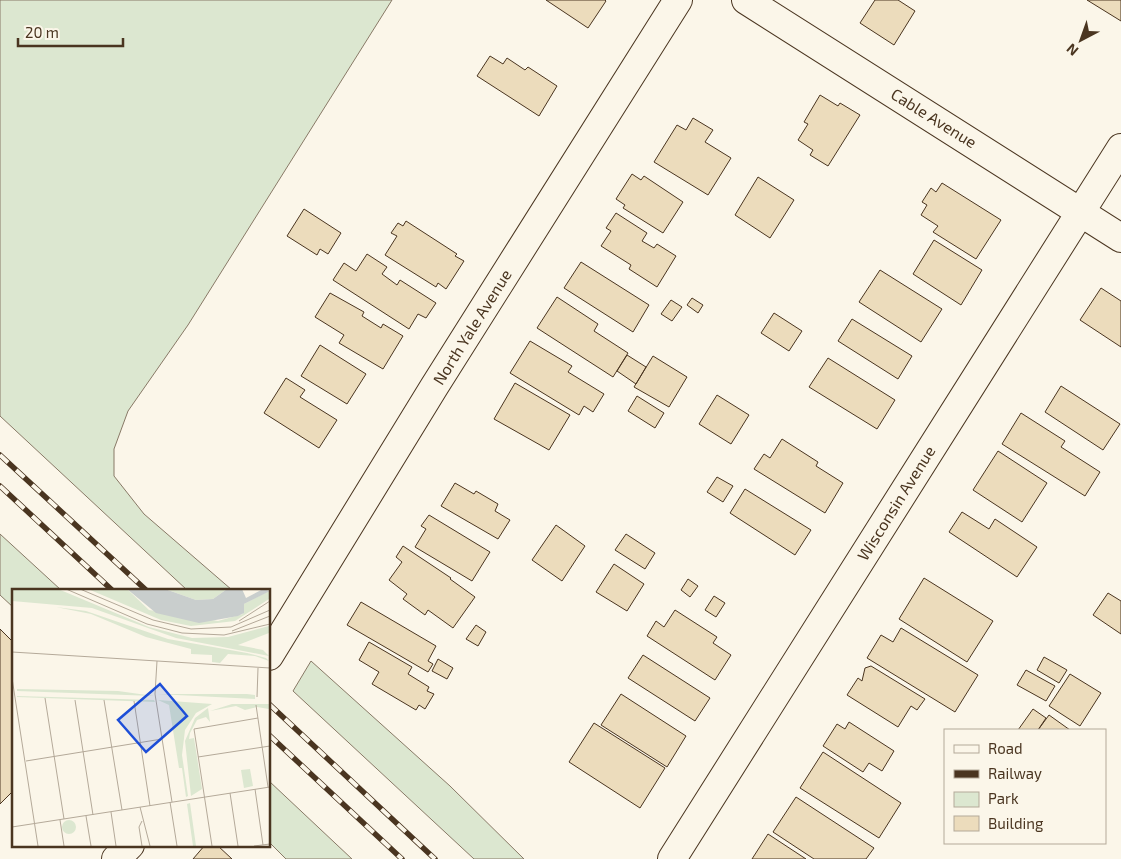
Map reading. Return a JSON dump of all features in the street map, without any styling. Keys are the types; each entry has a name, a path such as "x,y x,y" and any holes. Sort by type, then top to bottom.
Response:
{"street":[{"name":"North Yale Avenue","path":"270,654 434,387 678,0"},
{"name":"Cable Avenue","path":"746,0 1121,238"},
{"name":"Wisconsin Avenue","path":"672,859 1121,148"},
{"path":"116,859 129,846"}],"green space":[{"path":"0,0 392,0 188,325 128,411 114,449 114,476 144,514 231,589 186,589 0,416"},
{"path":"0,534 60,589 12,589 12,606 0,595"},
{"path":"311,661 450,786 524,859 474,859 293,691"},
{"path":"270,782 352,859 286,859 270,843"}],"building":[{"path":"546,0 605,0 606,1 588,28"},
{"path":"875,0 898,0 915,11 894,45 860,23"},
{"path":"1087,0 1121,0 1121,21"},
{"path":"490,56 503,64 507,58 525,70 528,67 557,86 539,116 477,76"},
{"path":"820,95 838,106 840,103 860,115 828,166 810,155 813,150 798,140 808,124 804,122"},
{"path":"693,118 713,130 705,142 731,158 708,195 654,162 677,125 686,130"},
{"path":"632,174 641,180 644,176 683,202 663,233 623,208 625,205 616,199"},
{"path":"758,177 794,200 770,238 735,215"},
{"path":"942,183 1001,220 976,259 933,232 938,226 921,215 927,205 922,202 931,188 936,192"},
{"path":"304,209 341,233 328,254 320,249 317,255 287,236"},
{"path":"616,213 647,233 642,241 654,248 657,244 676,256 657,287 629,269 631,265 601,246 611,231 606,228"},
{"path":"406,221 457,254 455,256 464,261 446,289 438,283 436,287 385,255 397,236 391,233 398,223 403,226"},
{"path":"934,240 982,270 961,305 913,274"},
{"path":"367,254 387,267 382,274 397,285 400,280 436,303 426,318 418,314 409,329 333,280 344,263 356,271"},
{"path":"581,262 649,305 633,332 564,288"},
{"path":"880,270 942,309 921,342 859,302"},
{"path":"1101,288 1121,301 1121,347 1080,320"},
{"path":"330,293 364,312 362,316 381,328 383,324 403,336 383,369 339,343 344,335 315,317"},
{"path":"557,297 598,324 594,331 628,353 613,377 537,328"},
{"path":"692,298 703,305 698,313 687,305"},
{"path":"671,300 682,307 672,321 661,314"},
{"path":"774,313 802,331 789,351 761,333"},
{"path":"852,319 912,356 898,379 838,341"},
{"path":"530,341 572,366 568,372 604,394 593,412 584,406 579,415 510,373"},
{"path":"320,345 366,374 347,404 301,376"},
{"path":"627,355 646,367 636,384 617,371"},
{"path":"653,356 687,377 669,407 634,387"},
{"path":"828,358 895,400 877,429 809,387"},
{"path":"286,378 305,390 300,397 337,420 319,448 264,413"},
{"path":"515,383 570,415 549,450 494,419"},
{"path":"1061,386 1120,424 1103,450 1045,412"},
{"path":"717,395 749,415 731,444 699,424"},
{"path":"637,396 664,413 655,428 628,411"},
{"path":"1021,413 1065,441 1061,447 1100,472 1085,496 1002,444"},
{"path":"782,439 818,462 816,466 843,483 825,513 754,469 764,454 770,458"},
{"path":"998,451 1047,483 1022,522 973,490"},
{"path":"717,477 733,486 723,502 707,492"},
{"path":"455,483 474,494 476,491 498,504 495,511 510,520 498,539 441,506"},
{"path":"745,489 811,530 795,555 730,513"},
{"path":"962,512 989,529 995,519 1037,547 1017,577 949,532"},
{"path":"429,515 490,552 472,581 415,547 426,529 421,526"},
{"path":"556,525 585,546 562,581 532,560"},
{"path":"626,534 655,553 645,569 615,550"},
{"path":"403,546 451,578 475,597 453,628 428,610 425,615 403,599 407,594 389,580 402,562 396,557"},
{"path":"614,564 644,584 627,611 596,592"},
{"path":"924,578 993,621 967,662 899,619"},
{"path":"688,579 698,586 690,597 681,590"},
{"path":"1108,593 1121,601 1121,634 1093,615"},
{"path":"714,596 725,603 716,617 705,610"},
{"path":"361,602 436,646 428,661 433,664 428,672 347,625"},
{"path":"675,610 717,637 713,643 731,655 715,680 647,636 656,621 664,627"},
{"path":"476,625 486,632 478,646 466,639"},
{"path":"901,628 978,675 955,712 867,658 881,635 893,642"},
{"path":"0,629 12,641 12,792 0,804"},
{"path":"369,642 412,667 408,674 429,687 427,691 434,694 425,709 419,705 416,710 372,684 379,672 359,660"},
{"path":"643,655 710,698 695,721 628,678"},
{"path":"1044,657 1067,670 1059,683 1037,670"},
{"path":"438,659 453,668 447,679 432,671"},
{"path":"871,666 925,699 917,710 911,706 898,727 847,695 858,678 862,681 865,668"},
{"path":"1026,670 1055,686 1046,701 1017,685"},
{"path":"1070,674 1101,693 1080,726 1049,706"},
{"path":"621,694 686,736 667,767 601,725"},
{"path":"1033,709 1046,718 1039,729 1019,729"},
{"path":"1049,715 1069,729 1039,729"},
{"path":"849,722 894,751 882,771 869,763 863,772 823,746 837,724 845,729"},
{"path":"594,723 665,768 640,808 569,762"},
{"path":"823,752 901,803 879,838 800,788"},
{"path":"796,797 874,848 866,859 814,859 773,832"},
{"path":"768,834 806,859 752,859"},
{"path":"204,846 218,846 232,859 193,859"}],"railway":[{"path":"0,455 145,589"},
{"path":"0,486 111,589"},
{"path":"270,705 435,859"},
{"path":"270,736 402,859"}]}
